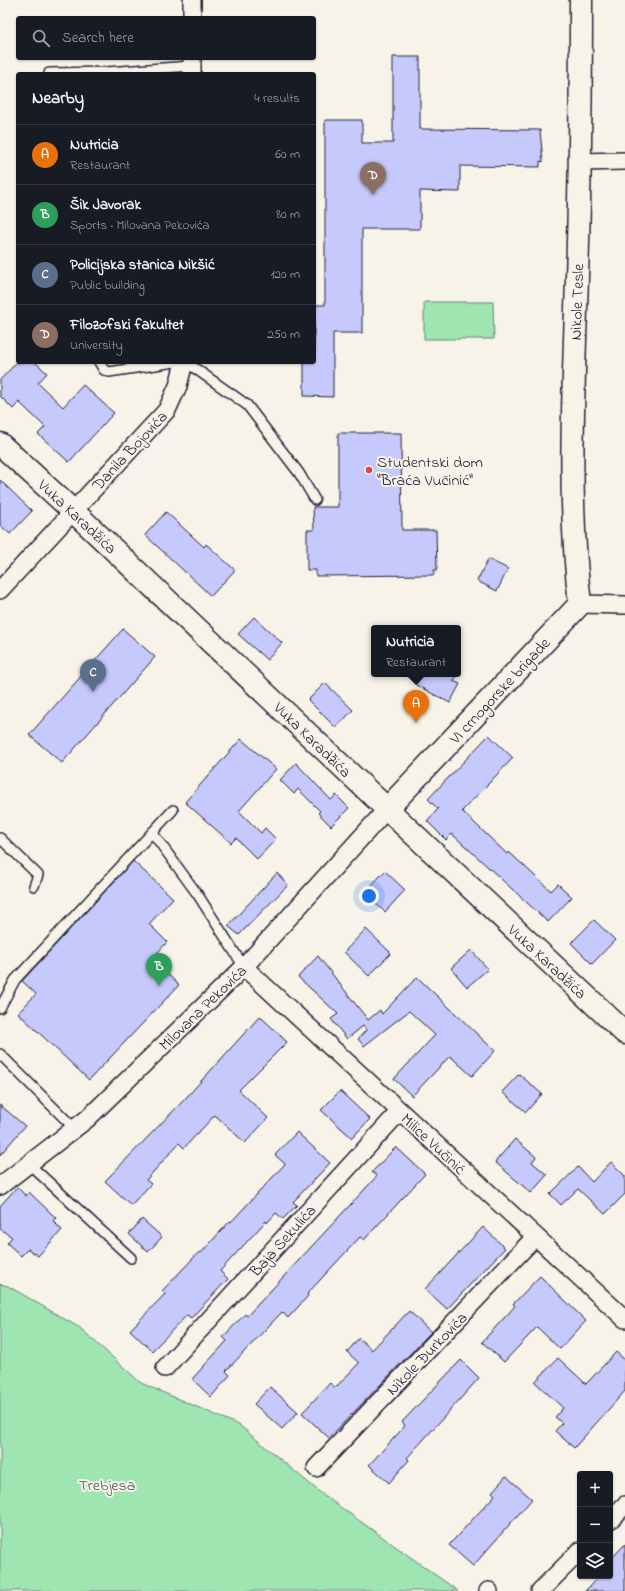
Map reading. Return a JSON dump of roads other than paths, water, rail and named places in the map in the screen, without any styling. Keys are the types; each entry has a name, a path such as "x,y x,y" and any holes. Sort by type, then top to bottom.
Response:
{"street":[{"path":"192,0 192,16"},
{"name":"Nikole Tesle","path":"580,604 575,561 571,459 580,162 581,0"},
{"path":"580,162 625,161"},
{"name":"Danila Bojovića","path":"0,590 167,410 178,386 184,364"},
{"name":"Vuka Karadžića","path":"0,444 73,510 625,1033"},
{"path":"580,604 625,605"},
{"name":"VI crnogorske brigade","path":"387,809 580,604"},
{"name":"Milovana Pekovića","path":"0,1186 75,1129 244,966 387,809"},
{"name":"Milice Vučinić","path":"244,966 625,1319"},
{"name":"Baja Sekulića","path":"165,1368 400,1111"},
{"name":"Nikole Đurkovića","path":"316,1468 535,1237"},
{"path":"613,1517 625,1505"},
{"path":"540,1591 577,1554"}],"lane":[{"path":"118,72 191,66"},
{"path":"100,364 104,370 110,372 162,364"},
{"path":"188,364 247,404 299,474 315,500"},
{"path":"0,1008 15,980 173,810"},
{"path":"152,832 191,884 244,966"},
{"path":"0,838 38,875 34,886"},
{"path":"0,1054 75,1129"},
{"path":"29,1164 131,1258"}],"place":[{"name":"Filozofski fakultet","path":"373,195"},
{"name":"Studentski dom \"Braća Vučinić\"","path":"369,470"},
{"name":"Policijska stanica Nikšić","path":"93,692"},
{"name":"Nutricia","path":"416,723"},
{"name":"Šik Javorak","path":"159,986"}],"park label":[{"name":"Trebjesa","path":"107,1484"}]}
